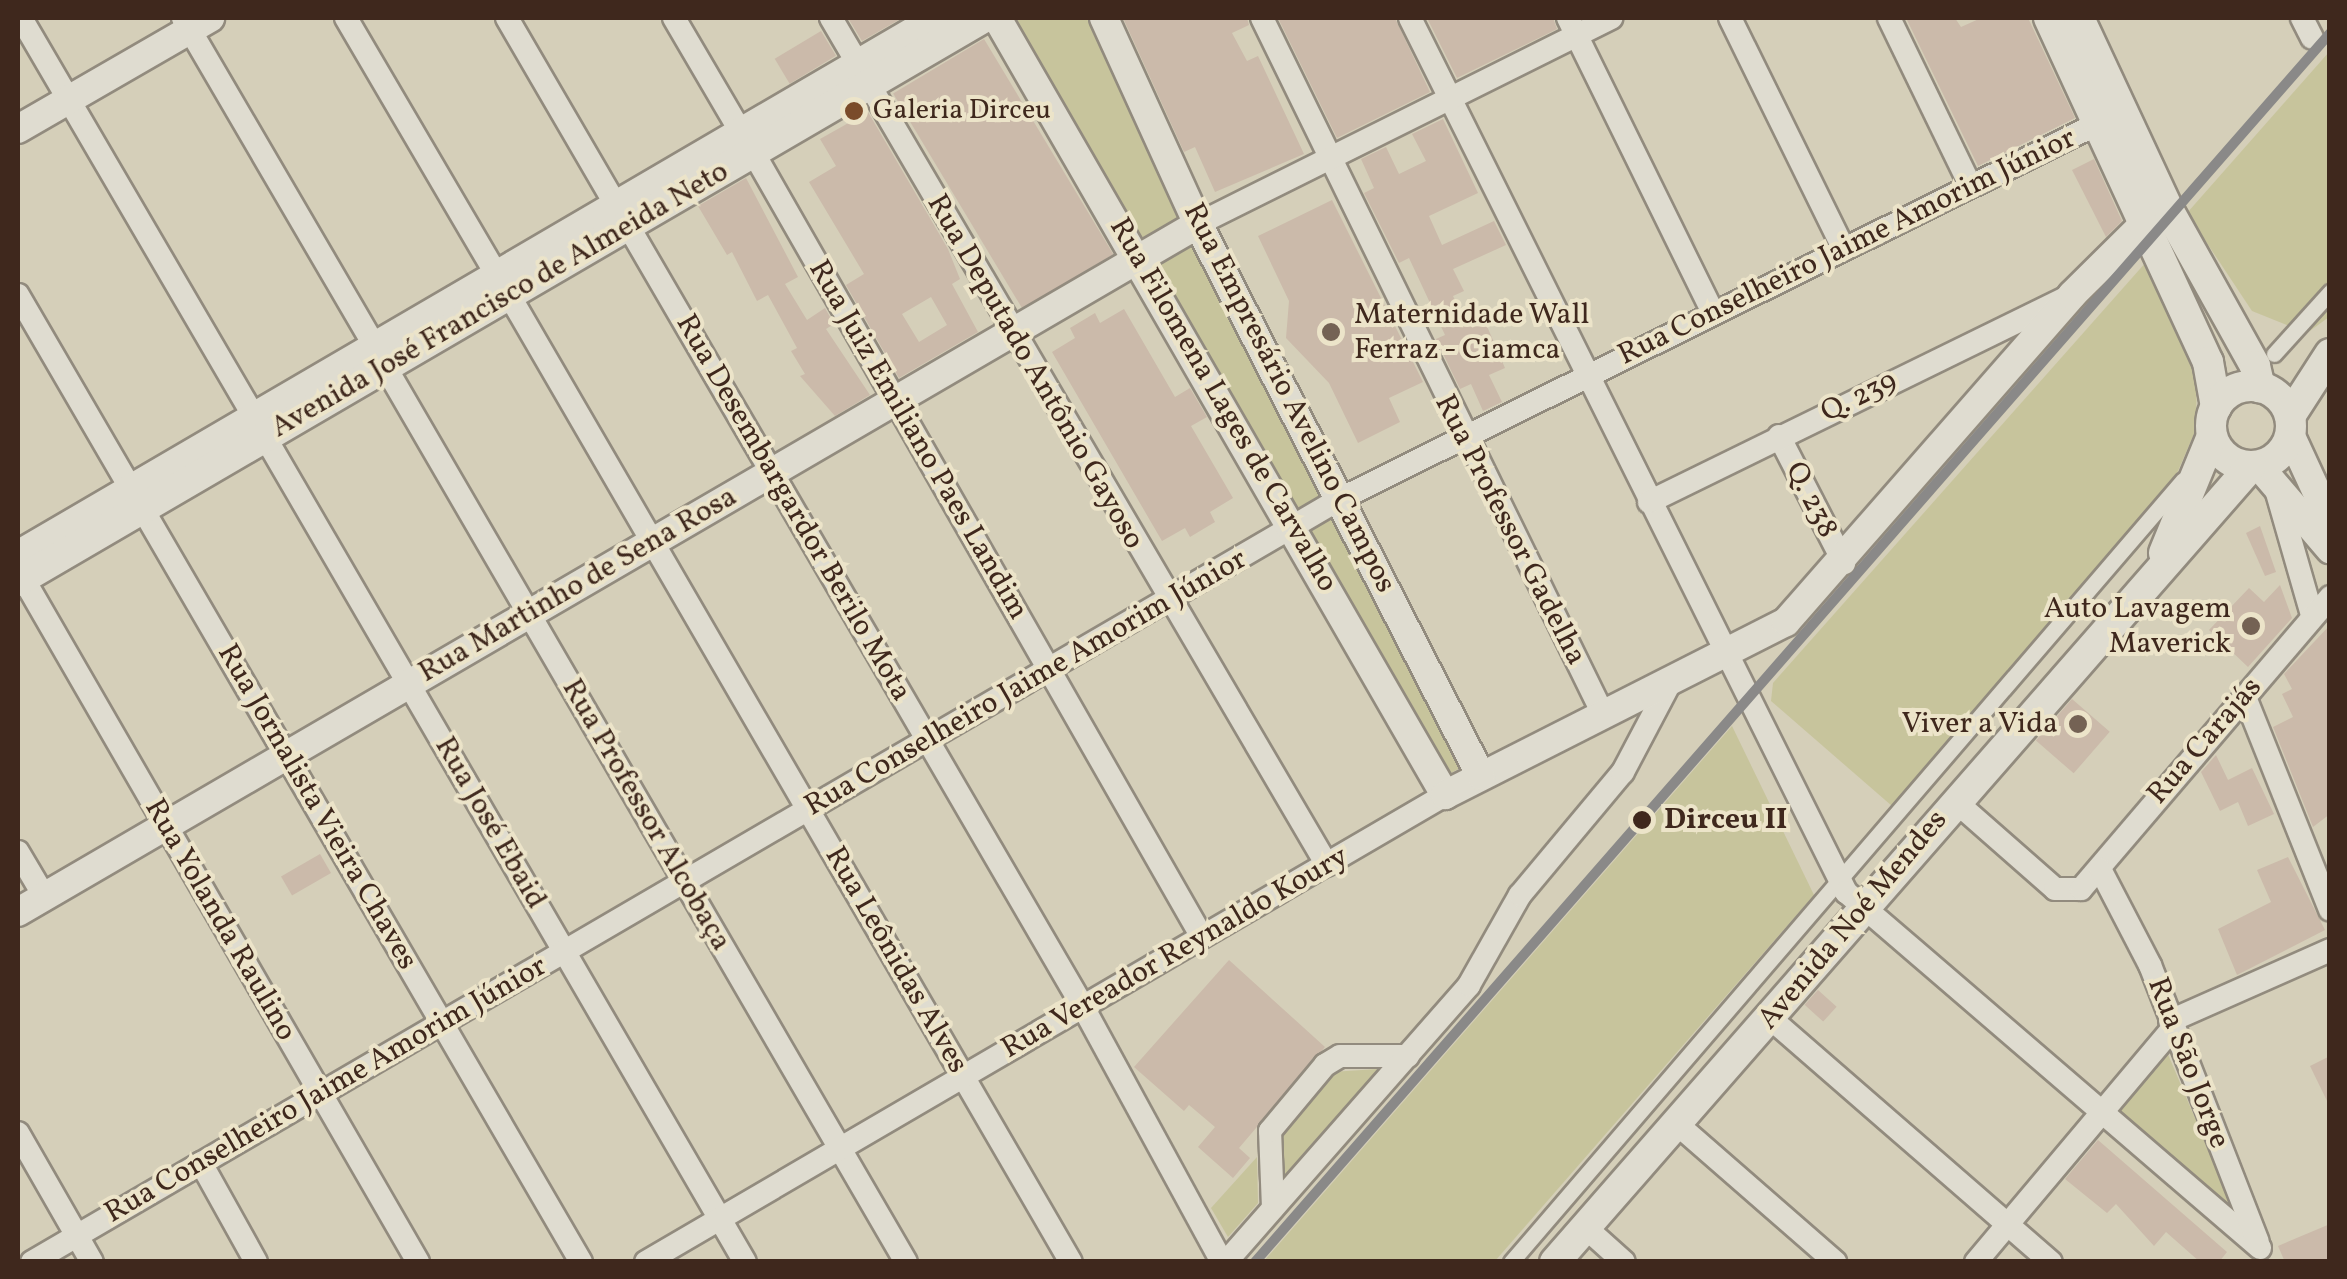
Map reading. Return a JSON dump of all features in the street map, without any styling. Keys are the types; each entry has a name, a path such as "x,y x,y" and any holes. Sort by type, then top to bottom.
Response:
{"main road":[{"name":"Avenida José Francisco de Almeida Neto","path":"864,74 938,18"},
{"name":"Avenida José Francisco de Almeida Neto","path":"19,572 137,498 864,74 983,18"},
{"path":"2049,18 2099,123 2255,366 2260,387"},
{"path":"2079,18 2155,211 2211,369 2214,422 2226,458 2255,465 2279,454 2290,425 2330,354"},
{"path":"2214,422 2234,390 2260,387 2278,396 2290,425"},
{"name":"Avenida Noé Mendes","path":"2151,577 2214,422"},
{"name":"Avenida Noé Mendes","path":"1555,1262 1955,800 2255,465"}],"street":[{"name":"Rua José Ebaid","path":"20,18 745,1262"},
{"name":"Rua Leônidas Alves","path":"346,18 1071,1262"},
{"name":"Rua Desembargardor Berilo Mota","path":"507,18 1083,1006 1224,1262"},
{"name":"Rua Juiz Emiliano Paes Landim","path":"674,18 1202,937"},
{"name":"Rua Deputado Antônio Gayoso","path":"831,18 1168,600 1326,864"},
{"name":"Rua Filomena Lages de Carvalho","path":"998,18 1295,526 1445,795"},
{"name":"Rua Empresário Avelino Campos","path":"1104,18 1198,224 1481,776"},
{"name":"Rua Professor Gadelha","path":"1262,18 1462,436 1604,716"},
{"path":"1410,18 1840,882 1864,908 2263,1254"},
{"path":"1198,224 1449,98 1572,26 1612,18"},
{"path":"1730,18 1843,248"},
{"path":"1888,18 1970,185"},
{"path":"18,130 194,21"},
{"name":"Rua Professor Alcobaça","path":"194,21 380,358 906,1262"},
{"path":"1572,26 1713,313"},
{"name":"Rua Conselheiro Jaime Amorim Júnior","path":"32,1262 1340,498 2099,123"},
{"path":"1445,795 1764,636 1844,563 2072,295 2155,211"},
{"name":"Rua Martinho de Sena Rosa","path":"18,912 1198,224"},
{"path":"2274,354 2330,292"},
{"name":"Rua Jornalista Vieira Chaves","path":"18,295 581,1262"},
{"name":"Q. 239","path":"1649,502 2072,295"},
{"path":"1511,1262 2181,484 2214,422"},
{"path":"2290,425 2330,521"},
{"name":"Q. 238","path":"1779,436 1844,563"},
{"path":"2255,465 2330,549"},
{"path":"2276,493 2312,614"},
{"name":"Rua Yolanda Raulino","path":"19,572 418,1262"},
{"name":"Rua Carajás","path":"2100,868 2330,597"},
{"path":"1224,1262 1468,985 1520,895 1623,772 1670,683"},
{"path":"2245,697 2330,910"},
{"name":"Rua Vereador Reynaldo Koury","path":"646,1262 1445,795"},
{"path":"1955,800 2055,888 2074,892 2100,868"},
{"path":"18,852 44,896"},
{"name":"Rua São Jorge","path":"2100,868 2150,965 2263,1254"},
{"path":"1976,1262 2172,1025 2330,950"},
{"path":"1770,1018 2051,1262"},
{"path":"1273,1208 1270,1131 1325,1065 1340,1056 1408,1056"},
{"path":"1677,1124 1835,1262"},
{"path":"18,1134 92,1262"},
{"path":"200,1163 256,1262"},
{"path":"1586,1227 1624,1262"}],"shaded area":[{"path":"1007,18 1095,18 1467,764 1442,778"},
{"path":"2329,52 2329,317 2307,333 2252,311 2187,213"},
{"path":"2147,261 2197,365 2196,429 2175,478 1892,806 1771,701 1773,683"},
{"path":"1732,726 1814,895 1495,1261 1264,1261"},
{"path":"2167,1052 2239,1222 2112,1113"},
{"path":"1378,1069 1284,1176 1281,1131 1331,1072"},
{"path":"1257,1157 1258,1203 1228,1237 1211,1208"}],"building":[{"path":"848,18 902,18 862,41"},
{"path":"1123,18 1247,18 1249,25 1232,33 1247,61 1258,56 1304,154 1215,192 1195,147 1184,152"},
{"path":"1278,18 1395,18 1430,92 1337,138"},
{"path":"1427,18 1553,18 1557,29 1457,78"},
{"path":"1955,18 1961,27 1981,18 2028,18 2075,118 1978,166 1907,20"},
{"path":"821,31 836,56 790,84 775,59"},
{"path":"984,39 1113,254 1022,309 893,94"},
{"path":"868,112 948,249 960,279 952,284 978,332 899,378 846,285 864,274 809,182 836,166 820,139","holes":["931,297 947,325 919,342 902,314"]},
{"path":"1443,119 1478,193 1429,216 1442,245 1494,221 1506,245 1453,269 1464,291 1453,296 1467,325 1483,317 1505,368 1489,375 1502,402 1483,411 1471,384 1460,389 1436,339 1445,335 1409,258 1399,263 1364,193 1374,188 1361,159 1386,147 1399,174 1426,161 1412,134"},
{"path":"2094,159 2122,221 2106,237 2072,170"},
{"path":"746,178 798,277 785,284 807,320 825,308 834,324 826,329 870,395 835,416 800,376 805,374 791,351 797,348 768,295 757,301 732,252 727,255 698,206"},
{"path":"1332,200 1423,382 1389,398 1400,422 1358,443 1329,383 1286,338 1289,301 1258,236"},
{"path":"1124,309 1175,397 1190,388 1207,417 1191,426 1233,498 1210,512 1215,522 1190,537 1185,528 1162,541 1052,352 1075,338 1070,328 1095,313 1100,323"},
{"path":"2260,526 2276,572 2265,576 2246,533"},
{"name":"Auto Lavagem Maverick","path":"2280,585 2292,618 2248,667 2209,630 2249,588 2264,602"},
{"path":"2330,625 2330,814 2313,827 2273,727 2293,717 2282,694 2292,689 2284,674"},
{"path":"2072,699 2110,732 2074,773 2036,741"},
{"path":"2216,755 2228,780 2252,768 2274,814 2248,826 2238,802 2220,811 2201,772"},
{"path":"320,854 331,873 292,896 281,876"},
{"path":"2288,857 2325,930 2237,975 2218,929 2271,902 2257,870"},
{"path":"1229,960 1325,1047 1239,1148 1250,1158 1233,1178 1198,1147 1215,1127 1189,1105 1184,1111 1134,1067"},
{"path":"1818,990 1837,1007 1823,1022 1805,1005"},
{"path":"2330,1056 2330,1107 2310,1066"},
{"path":"2098,1140 2227,1252 2219,1262 2200,1262 2166,1232 2154,1246 2116,1204 2107,1213 2065,1179"},
{"path":"2330,1224 2330,1262 2285,1262 2278,1246"}],"transit line":[{"path":"1255,1262 2330,33"}],"place":[{"name":"Galeria Dirceu","path":"854,111"},
{"name":"Maternidade Wall Ferraz - Ciamca","path":"1331,332"},
{"name":"Auto Lavagem Maverick","path":"2251,626"},
{"name":"Viver a Vida","path":"2078,724"},
{"name":"Dirceu II","path":"1642,820"}]}
